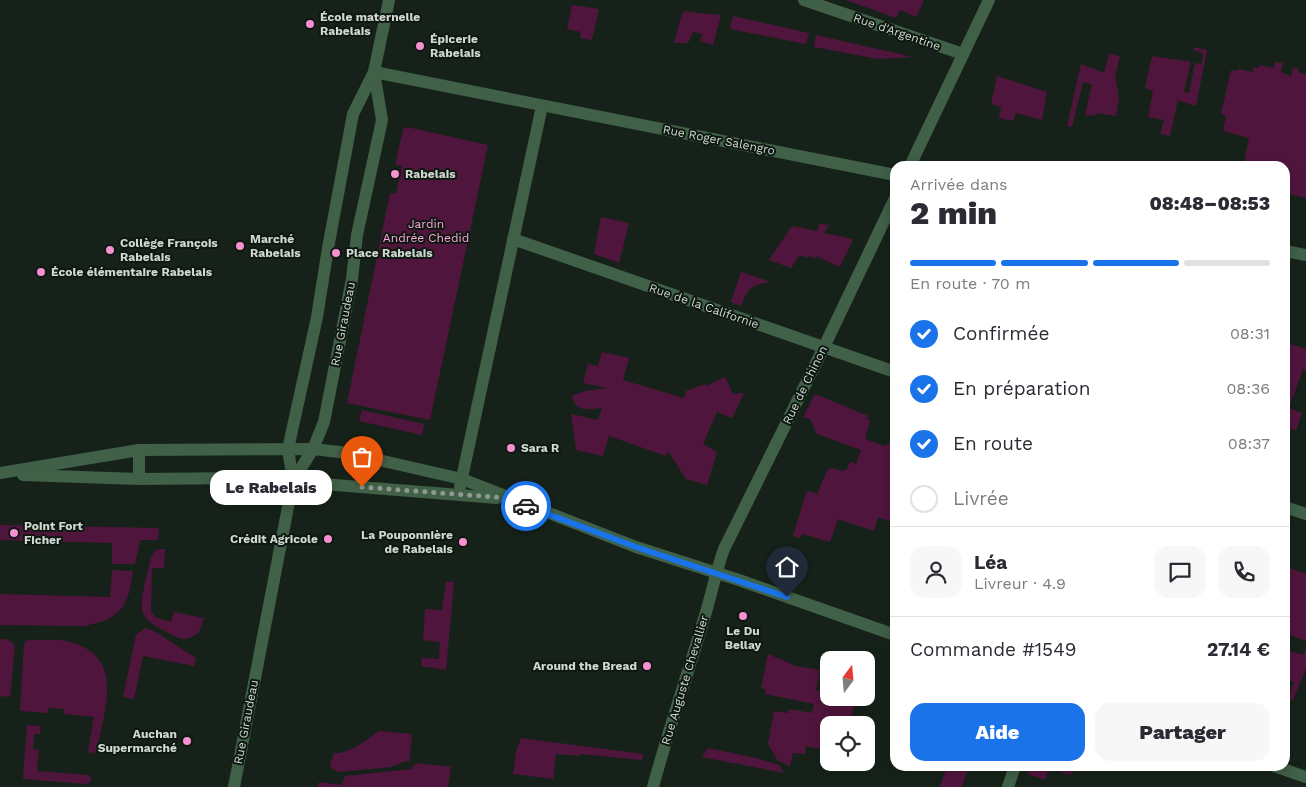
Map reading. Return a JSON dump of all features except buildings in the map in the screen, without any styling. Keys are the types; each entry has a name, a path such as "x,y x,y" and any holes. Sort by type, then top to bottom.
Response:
{"street":[{"name":"Rue Giraudeau","path":"234,787 293,481 288,449 317,317 328,248 354,114 374,72 389,0"},
{"name":"Rue d'Argentine","path":"804,0 963,54"},
{"path":"912,161 989,0"},
{"name":"Rue Giraudeau","path":"293,481 313,449 324,422 352,279 357,235 382,120 374,72"},
{"path":"374,72 542,106 458,495"},
{"name":"Rue Roger Salengro","path":"542,106 890,174"},
{"name":"Rue de Chinon","path":"715,573 724,549 890,208"},
{"name":"Rue de la Californie","path":"513,239 890,370"},
{"path":"1290,252 1306,256"},
{"path":"0,474 140,450 313,449 348,453 462,479 636,547 890,632"},
{"path":"139,479 140,450"},
{"path":"0,474 139,479 248,478 507,498"},
{"path":"1290,509 1306,514"},
{"name":"Rue Auguste Chevallier","path":"653,787 662,752 704,622 715,573"},
{"path":"1008,787 1013,771"},
{"path":"1287,771 1306,778"}],"green space":[{"path":"846,0 924,0 916,17 900,10 896,18"},
{"path":"572,5 599,9 592,40 580,38 581,32 567,29"},
{"path":"685,11 721,15 713,45 700,41 703,34 693,32 688,43 674,43 682,14"},
{"path":"733,16 809,33 806,44 730,29"},
{"path":"816,35 913,57 878,59 814,47"},
{"path":"1194,47 1207,50 1196,106 1178,100 1170,136 1160,134 1164,120 1148,117 1153,91 1145,88 1152,56 1191,62 1184,92 1189,93 1195,63 1202,64 1203,53 1193,50"},
{"path":"1109,54 1120,56 1115,76 1119,98 1116,116 1096,113 1095,116 1085,115 1092,84 1083,82 1072,127 1067,126 1081,64 1104,73"},
{"path":"1275,62 1283,63 1281,72 1291,76 1293,68 1299,69 1299,73 1306,74 1306,198 1290,194 1290,161 1244,161 1249,138 1223,131 1226,116 1221,114 1231,70 1237,71 1238,69 1253,72 1254,67 1259,68 1259,65 1274,68"},
{"path":"997,76 1047,92 1042,120 1016,113 1013,121 999,118 1001,107 991,104"},
{"name":"Jardin Andrée Chedid","path":"407,127 488,145 430,420 347,403 390,193 396,194 402,166 395,165 403,129"},
{"path":"601,217 629,223 619,263 594,254"},
{"path":"819,224 829,225 824,233 853,239 840,267 816,256 815,258 808,256 806,258 800,255 791,268 769,260 792,226 817,231"},
{"path":"741,272 771,282 759,284 751,288 741,306 731,302"},
{"path":"1290,344 1306,349 1306,370 1303,369 1290,405"},
{"path":"602,352 629,358 623,380 684,398 686,391 705,384 706,386 725,377 733,394 744,393 732,418 717,412 703,444 717,452 707,485 686,479 668,451 666,456 609,436 603,456 576,450 571,414 598,420 602,408 580,408 576,405 572,396 585,391 607,388 583,383 588,364 598,366"},
{"path":"815,394 868,416 867,419 870,421 865,439 885,446 890,442 890,521 878,517 874,531 838,519 830,542 803,534 800,538 793,536 806,493 808,491 817,494 828,469 843,471 847,469 850,462 856,464 861,450 817,434 810,419 803,417"},
{"path":"1290,408 1302,413 1296,431 1290,429"},
{"path":"362,410 424,424 422,435 359,421"},
{"path":"0,525 159,528 158,540 140,540 135,564 112,564 112,543 0,540"},
{"path":"159,549 165,549 164,568 152,568 151,612 155,617 171,622 174,612 204,618 199,632 185,639 176,637 154,624 146,618 142,610 143,595 151,557"},
{"path":"1290,568 1306,574 1306,641 1290,635"},
{"path":"112,570 133,571 129,593 124,605 107,620 85,626 0,625 0,594 110,597"},
{"path":"446,582 454,582 446,670 421,666 422,658 439,659 440,642 423,640 425,609 442,610"},
{"path":"145,628 154,631 196,658 194,666 143,656 134,699 123,697 136,635"},
{"path":"0,639 9,640 15,647 10,697 0,696"},
{"path":"26,641 72,642 92,652 101,663 106,677 107,691 106,707 96,753 88,752 94,717 64,714 64,709 48,708 48,713 20,711 24,645"},
{"path":"1306,649 1306,668 1293,700 1290,700 1294,682 1290,681 1290,651 1303,655"},
{"path":"768,654 796,666 820,670 816,690 820,691 820,706 854,706 851,716 820,716 820,749 806,746 805,754 793,753 790,766 778,761 768,744 774,711 788,713 789,709 812,713 814,704 765,694 766,689 761,688"},
{"path":"27,725 40,726 40,734 34,734 33,749 39,750 37,771 88,775 91,778 90,782 86,784 23,779"},
{"path":"379,731 412,734 409,762 405,761 391,767 339,772 332,769 330,765 334,753 345,752"},
{"path":"521,738 643,754 642,760 580,754 579,756 556,754 553,779 513,774 516,752"},
{"path":"708,748 779,765 784,773 702,757"},
{"path":"416,763 451,767 448,787 318,787 319,782 342,785 345,776 411,769"},
{"path":"945,771 967,771 962,787 940,787"},
{"path":"1028,771 1048,771 1045,780 1027,774"},
{"path":"1058,771 1072,771 1071,775"}],"way so far":[{"path":"362,487 507,498 526,506"}],"place":[{"name":"École maternelle Rabelais","path":"310,24"},
{"name":"Épicerie Rabelais","path":"420,46"},
{"name":"Rabelais","path":"395,174"},
{"name":"Marché Rabelais","path":"240,246"},
{"name":"Collège François Rabelais","path":"110,250"},
{"name":"Place Rabelais","path":"336,253"},
{"name":"École élémentaire Rabelais","path":"41,272"},
{"name":"Sara R","path":"511,448"},
{"name":"Le Rabelais","path":"362,487"},
{"name":"Point Fort Ficher","path":"14,533"},
{"name":"Crédit Agricole","path":"328,539"},
{"name":"La Pouponnière de Rabelais","path":"463,542"},
{"name":"Le Du Bellay","path":"743,616"},
{"name":"Around the Bread","path":"647,666"},
{"name":"Auchan Supermarché","path":"187,741"}],"route":[{"path":"526,506 636,547 787,597"}]}
